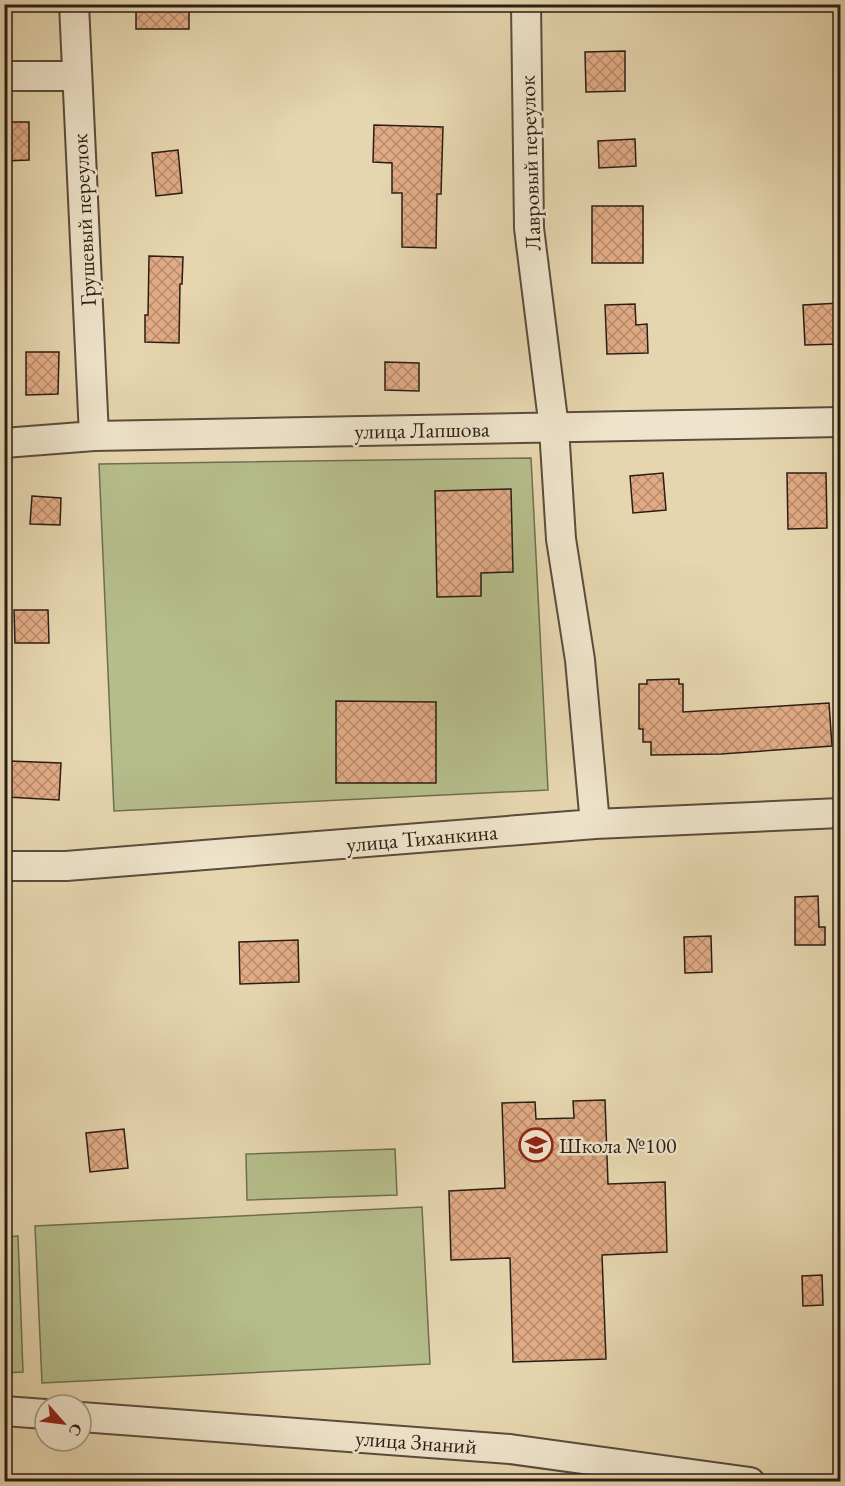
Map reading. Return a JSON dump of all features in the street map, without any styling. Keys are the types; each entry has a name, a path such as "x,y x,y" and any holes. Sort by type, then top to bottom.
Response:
{"street":[{"name":"Грушевый переулок","path":"74,4 94,436"},
{"name":"Лавровый переулок","path":"526,4 529,228 554,428 561,540 579,660 595,824"},
{"path":"4,76 77,76"},
{"name":"улица Лапшова","path":"4,442 94,436 840,422"},
{"name":"улица Тиханкина","path":"4,866 66,866 595,824 840,813"},
{"path":"4,1411 33,1413"},
{"name":"улица Знаний","path":"93,1418 510,1449 750,1482"}],"green space":[{"path":"531,458 548,790 114,811 99,464"},
{"path":"395,1149 397,1195 247,1200 246,1154"},
{"path":"422,1207 430,1364 42,1383 35,1226"},
{"path":"18,1236 23,1372 5,1373 5,1237"}],"building":[{"path":"136,4 189,4 189,29 136,29"},
{"path":"625,51 625,91 586,92 585,52"},
{"path":"4,122 29,122 29,160 4,161"},
{"path":"374,125 443,127 441,194 437,194 436,248 402,247 402,193 392,193 392,163 373,162"},
{"path":"635,139 636,166 599,168 598,141"},
{"path":"178,150 182,193 156,196 152,153"},
{"path":"592,206 643,206 643,263 592,263"},
{"path":"149,256 183,257 179,343 145,342"},
{"path":"840,303 840,344 805,345 803,305"},
{"path":"635,304 636,325 647,324 648,353 607,354 605,305"},
{"path":"26,352 59,352 58,394 26,395"},
{"path":"385,362 419,363 419,391 385,390"},
{"path":"663,473 666,510 633,513 630,476"},
{"path":"787,473 826,473 827,528 788,529"},
{"path":"511,489 513,572 481,573 481,596 437,597 435,491"},
{"path":"32,496 61,498 60,525 30,524"},
{"path":"14,610 48,610 49,643 15,643"},
{"path":"679,679 679,684 683,684 683,712 829,703 832,746 721,754 651,755 651,742 643,742 643,729 639,729 639,684 647,684 647,680"},
{"path":"336,701 436,702 436,783 336,783"},
{"path":"9,761 61,763 59,800 7,797"},
{"path":"818,896 819,927 825,927 825,945 795,945 795,897"},
{"path":"711,936 712,972 685,973 684,937"},
{"path":"298,940 299,982 240,984 239,942"},
{"path":"605,1100 608,1184 665,1182 667,1252 602,1255 606,1359 513,1362 510,1258 451,1260 449,1191 505,1188 502,1103 535,1102 536,1119 574,1118 573,1101"},
{"path":"124,1129 128,1168 90,1172 86,1133"},
{"path":"822,1275 823,1305 803,1306 802,1276"}],"place":[{"name":"Школа №100","path":"536,1145"}]}
